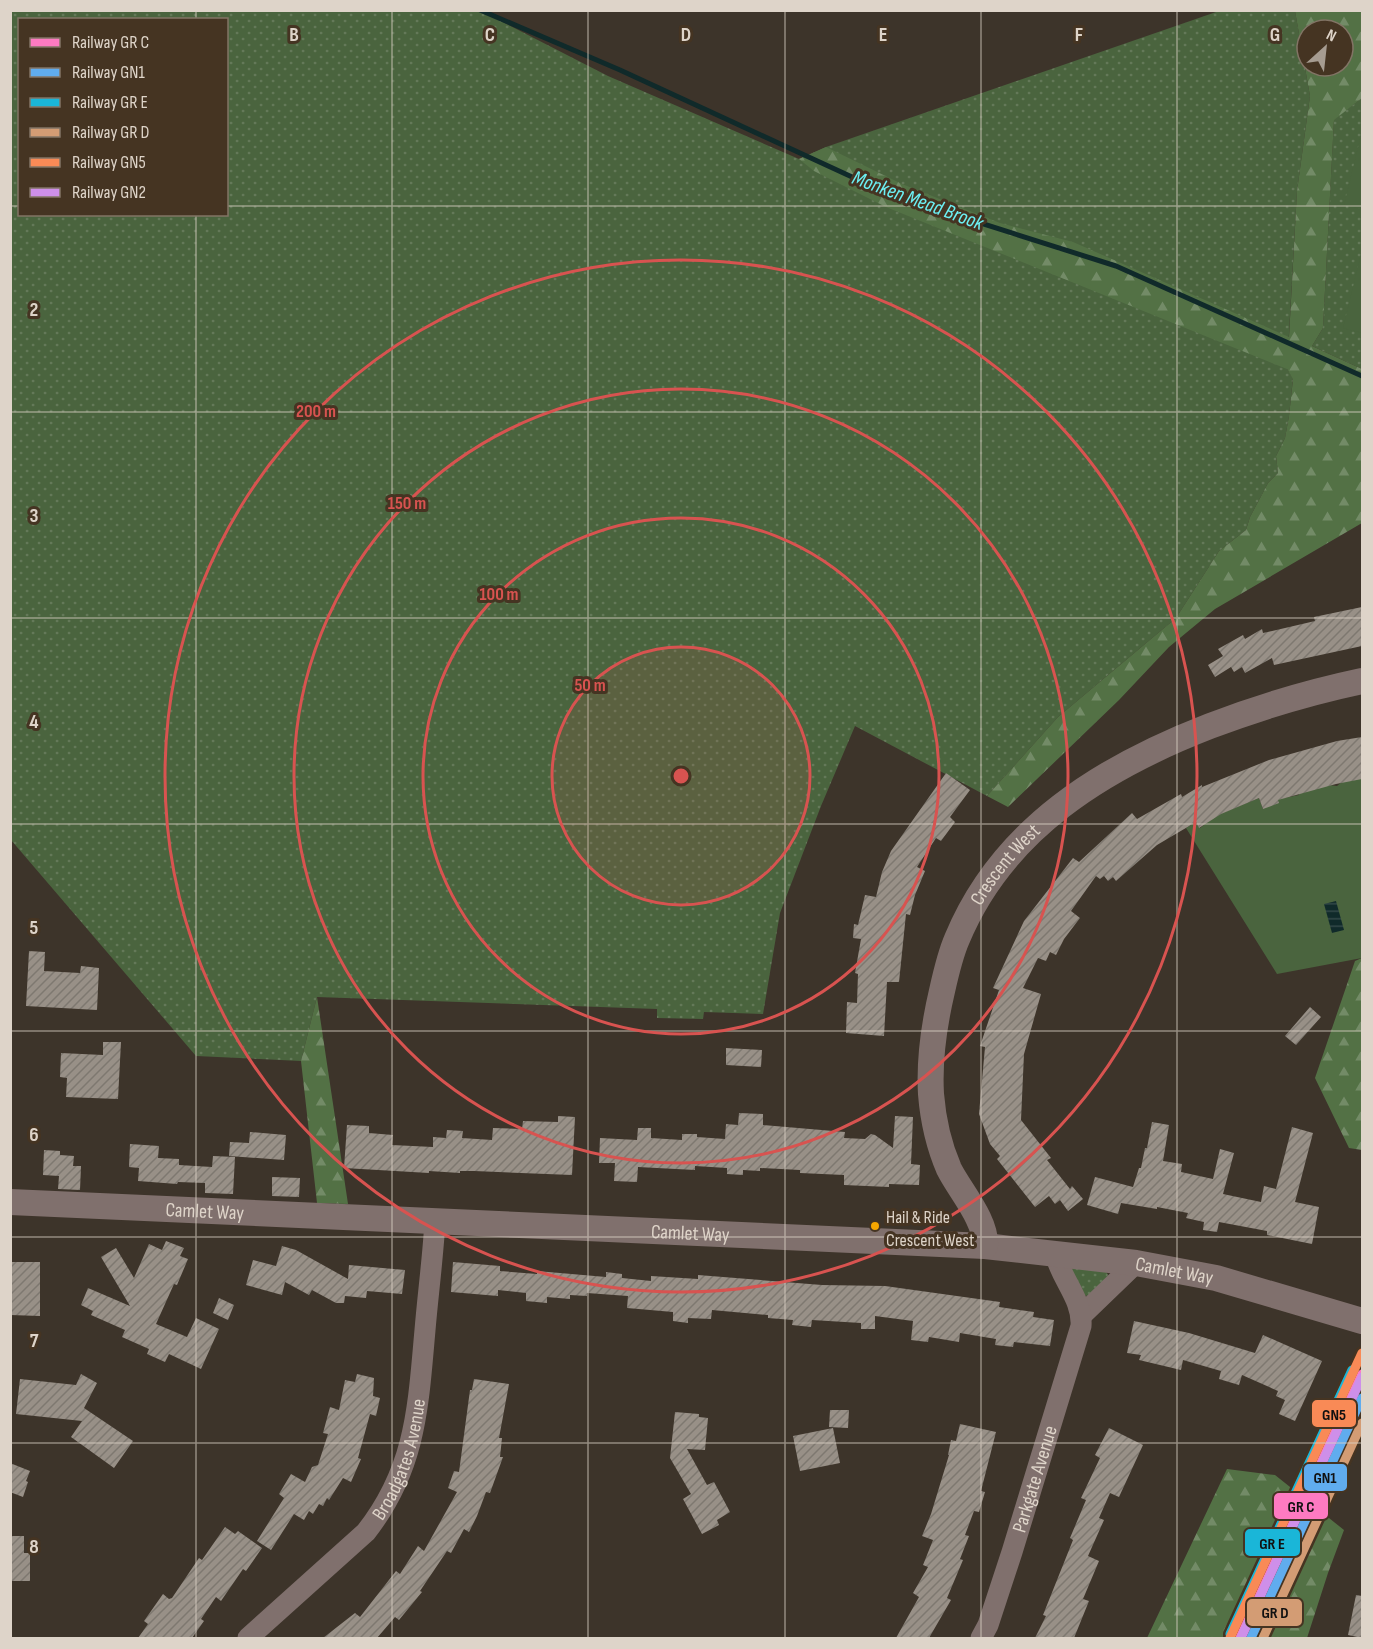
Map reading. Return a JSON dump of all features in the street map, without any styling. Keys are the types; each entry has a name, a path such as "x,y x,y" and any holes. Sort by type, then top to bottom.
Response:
{"street":[{"name":"Crescent West","path":"985,1246 984,1232 949,1169 940,1145 931,1096 930,1061 937,1011 957,939 984,889 1002,864 1044,819 1078,792 1130,761 1180,738 1256,710 1302,695 1362,681"},
{"name":"Camlet Way","path":"10,1202 985,1246 1136,1263 1216,1278 1362,1321"},
{"name":"Broadgates Avenue","path":"248,1638 366,1532 382,1512 395,1488 406,1462 416,1421 435,1221"},
{"path":"1054,1253 1078,1304 1081,1316 1136,1263"},
{"name":"Parkgate Avenue","path":"981,1638 988,1625 1009,1562 1081,1326 1081,1316"}],"green space":[{"path":"10,11 481,11 608,76 799,159 826,147 1219,11 1295,11 1295,78 1307,78 1310,96 1297,191 1287,369 1293,378 1285,438 1276,456 1278,473 1268,483 1250,517 1246,530 1219,551 1176,618 1058,717 987,796 855,726 780,913 763,1014 704,1012 703,1019 657,1018 657,1009 317,997 301,1061 196,1056 11,840"},
{"path":"1295,11 1362,11 1362,98 1334,120 1323,328 1312,346 1362,369 1362,523 1215,609 1169,647 1119,700 1008,807 987,796 1058,717 1176,618 1219,551 1246,530 1250,517 1268,483 1278,473 1276,456 1285,438 1293,379 1287,369 886,207 814,171 799,159 826,147 902,184 1000,223 1073,242 1289,337 1297,191 1310,96 1307,78 1355,78 1355,18 1296,18"},
{"path":"1362,98 1362,369 1312,346 1323,328 1334,119"},
{"path":"1362,131 1362,209 1344,205"},
{"path":"1362,250 1362,333 1343,328"},
{"path":"1361,766 1362,958 1277,974 1186,828 1196,822 1200,828 1217,815 1259,798 1263,809 1274,790 1281,788 1284,798 1299,795 1296,781 1337,786"},
{"path":"1362,958 1362,1150 1349,1148 1315,1078 1355,961"},
{"path":"317,997 348,1204 317,1203 301,1061"},
{"path":"1072,1266 1105,1269 1108,1275 1100,1288 1086,1296 1081,1293 1070,1269"},
{"path":"1227,1469 1275,1475 1344,1530 1307,1638 1147,1638"}],"water":[{"path":"1336,901 1344,930 1332,933 1324,904"}],"building":[{"path":"1362,607 1362,646 1274,665 1272,658 1245,673 1242,667 1234,672 1231,667 1215,677 1208,665 1223,656 1218,649 1243,635 1245,639 1262,629 1263,633 1315,621 1314,617"},
{"path":"1362,737 1362,779 1278,800 1279,803 1263,809 1259,798 1221,814 1199,828 1196,822 1157,845 1116,881 1113,877 1108,881 1104,876 1100,879 1096,876 1071,911 1080,918 1064,939 1056,955 1050,952 1046,961 1038,958 1023,988 1041,994 1024,1054 1021,1120 1051,1158 1047,1160 1070,1189 1072,1186 1083,1199 1068,1211 1060,1200 1055,1204 1049,1196 1035,1207 997,1159 1000,1156 990,1144 979,1114 985,1047 980,1046 999,990 993,988 1024,921 1073,858 1079,862 1132,813 1137,819 1181,794 1182,797 1202,785 1202,787 1269,760 1337,741"},
{"path":"946,773 970,790 950,817 955,822 941,841 936,838 917,867 925,871 910,915 906,914 899,982 887,982 884,1036 846,1033 847,1002 857,1003 858,974 855,973 861,939 853,938 854,924 858,925 865,895 876,897 882,872 891,851"},
{"path":"29,951 45,952 44,971 80,973 81,966 99,968 97,1010 26,1006"},
{"path":"1310,1007 1321,1017 1296,1045 1285,1036"},
{"path":"103,1042 121,1042 118,1099 66,1097 67,1078 60,1077 61,1053 103,1055"},
{"path":"726,1048 762,1050 761,1067 726,1065"},
{"path":"739,1113 763,1114 763,1125 845,1132 844,1138 865,1139 871,1134 893,1148 895,1116 913,1117 911,1164 920,1165 919,1185 889,1184 889,1187 844,1185 844,1175 760,1168 760,1171 743,1170 743,1175 727,1174 727,1168 695,1166 695,1170 638,1167 637,1182 614,1181 615,1163 599,1163 600,1138 637,1140 638,1128 651,1128 651,1138 682,1140 682,1134 697,1134 697,1137 725,1139 726,1124 738,1125"},
{"path":"558,1116 575,1117 572,1175 474,1171 460,1171 460,1173 429,1171 429,1173 344,1168 347,1125 369,1126 369,1133 393,1135 392,1145 433,1147 433,1137 446,1138 447,1130 463,1131 462,1138 492,1140 493,1128 522,1129 523,1121 558,1122"},
{"path":"1152,1122 1169,1125 1163,1161 1182,1164 1181,1172 1213,1179 1220,1149 1234,1153 1223,1194 1261,1202 1264,1186 1276,1189 1292,1127 1313,1133 1295,1202 1319,1207 1312,1244 1267,1235 1267,1231 1219,1222 1217,1232 1203,1230 1204,1222 1186,1218 1188,1213 1157,1207 1157,1209 1121,1203 1118,1214 1087,1205 1095,1177 1133,1187 1139,1168 1141,1168 1145,1148 1147,1148"},
{"path":"250,1132 286,1135 284,1160 229,1156 230,1142 249,1143"},
{"path":"130,1144 159,1146 158,1158 179,1159 179,1165 212,1167 213,1156 235,1157 233,1194 205,1193 205,1183 178,1182 177,1184 138,1181 139,1168 129,1167"},
{"path":"44,1150 60,1151 60,1155 74,1156 73,1166 81,1166 80,1190 58,1189 59,1176 43,1175"},
{"path":"272,1177 300,1178 299,1197 272,1196"},
{"path":"166,1241 184,1248 180,1256 188,1259 156,1324 187,1337 196,1318 219,1329 201,1369 169,1354 165,1362 147,1354 149,1349 122,1337 125,1330 91,1315 93,1311 81,1305 88,1288 130,1306 101,1257 116,1248 134,1278 149,1244 162,1250"},
{"path":"282,1246 296,1250 348,1279 349,1265 405,1270 402,1294 367,1291 366,1298 345,1296 344,1303 336,1303 312,1290 309,1295 285,1282 282,1295 246,1285 253,1260 276,1266"},
{"path":"10,1262 40,1262 40,1316 10,1315"},
{"path":"453,1262 500,1266 500,1271 537,1274 537,1271 606,1277 606,1272 622,1274 622,1278 651,1281 651,1276 698,1279 698,1275 822,1285 885,1286 1000,1302 999,1307 1034,1312 1033,1317 1054,1320 1050,1346 1014,1342 1013,1347 995,1345 996,1339 960,1333 959,1342 929,1337 928,1342 911,1340 913,1321 875,1316 875,1329 861,1329 861,1323 812,1320 811,1327 792,1325 793,1320 768,1318 768,1315 712,1310 711,1319 688,1318 688,1323 673,1321 673,1312 627,1308 628,1296 587,1293 587,1296 570,1295 570,1299 547,1297 547,1303 526,1301 526,1293 498,1290 498,1296 451,1292"},
{"path":"219,1298 234,1305 228,1320 213,1313"},
{"path":"1134,1321 1189,1333 1255,1353 1263,1335 1322,1361 1295,1421 1279,1414 1285,1400 1276,1396 1278,1391 1242,1375 1239,1385 1219,1379 1221,1371 1183,1360 1181,1370 1139,1360 1141,1355 1127,1353"},
{"path":"81,1374 97,1383 84,1408 133,1441 114,1468 71,1437 82,1421 16,1414 20,1379 76,1385"},
{"path":"357,1374 374,1378 373,1396 380,1398 376,1416 370,1414 358,1458 361,1459 351,1482 343,1478 329,1500 327,1498 323,1506 319,1504 313,1514 309,1511 304,1520 294,1514 271,1550 257,1541 284,1498 279,1494 291,1474 305,1482 312,1467 318,1465 328,1434 323,1433 330,1407 339,1410 345,1380 355,1382"},
{"path":"474,1379 509,1384 499,1438 502,1438 500,1457 503,1457 490,1493 486,1492 469,1532 464,1529 451,1553 447,1551 420,1591 422,1592 399,1620 395,1617 377,1638 323,1638 355,1613 360,1617 396,1571 400,1574 418,1546 424,1551 457,1492 448,1488 454,1471 459,1472 470,1390 472,1390"},
{"path":"830,1410 849,1410 848,1428 829,1427"},
{"path":"675,1412 699,1414 699,1417 708,1418 705,1450 687,1449 707,1485 714,1482 730,1512 717,1520 719,1525 702,1534 683,1499 691,1494 670,1458"},
{"path":"960,1424 996,1432 981,1491 985,1492 979,1512 974,1511 965,1535 969,1536 960,1559 963,1560 947,1598 951,1600 929,1638 896,1638 919,1597 913,1593 928,1567 923,1565 933,1540 922,1536 949,1455 951,1440 956,1441"},
{"path":"833,1428 840,1463 800,1471 793,1436"},
{"path":"1109,1428 1143,1445 1119,1497 1110,1493 1099,1518 1104,1520 1088,1556 1099,1561 1083,1599 1089,1601 1074,1638 1035,1638 1046,1616 1043,1615 1073,1540 1070,1538 1086,1500 1081,1498 1100,1458 1095,1455"},
{"path":"10,1463 30,1471 23,1497 10,1492"},
{"path":"225,1527 235,1534 238,1531 262,1548 246,1571 243,1569 221,1601 216,1597 201,1619 204,1621 192,1638 138,1638 148,1624 144,1621 163,1594 169,1599 172,1598 199,1558 202,1560"},
{"path":"10,1536 24,1536 24,1553 30,1553 30,1581 10,1581"},
{"path":"1356,1595 1362,1596 1362,1638 1348,1635"}],"waterway":[{"name":"Monken Mead Brook","path":"480,10 620,70 889,194 1116,266 1362,376"}],"transit line":[{"path":"1230,1634 1352,1370"},
{"path":"1240,1638 1362,1374"},
{"path":"1263,1638 1362,1423"}],"rail line":[{"name":"GN5","path":"1230,1638 1362,1353"},
{"name":"GN2","path":"1241,1638 1362,1377"},
{"name":"GN1","path":"1251,1638 1362,1398"}],"place":[{"name":"Hail & Ride Crescent West","path":"875,1226"}]}
